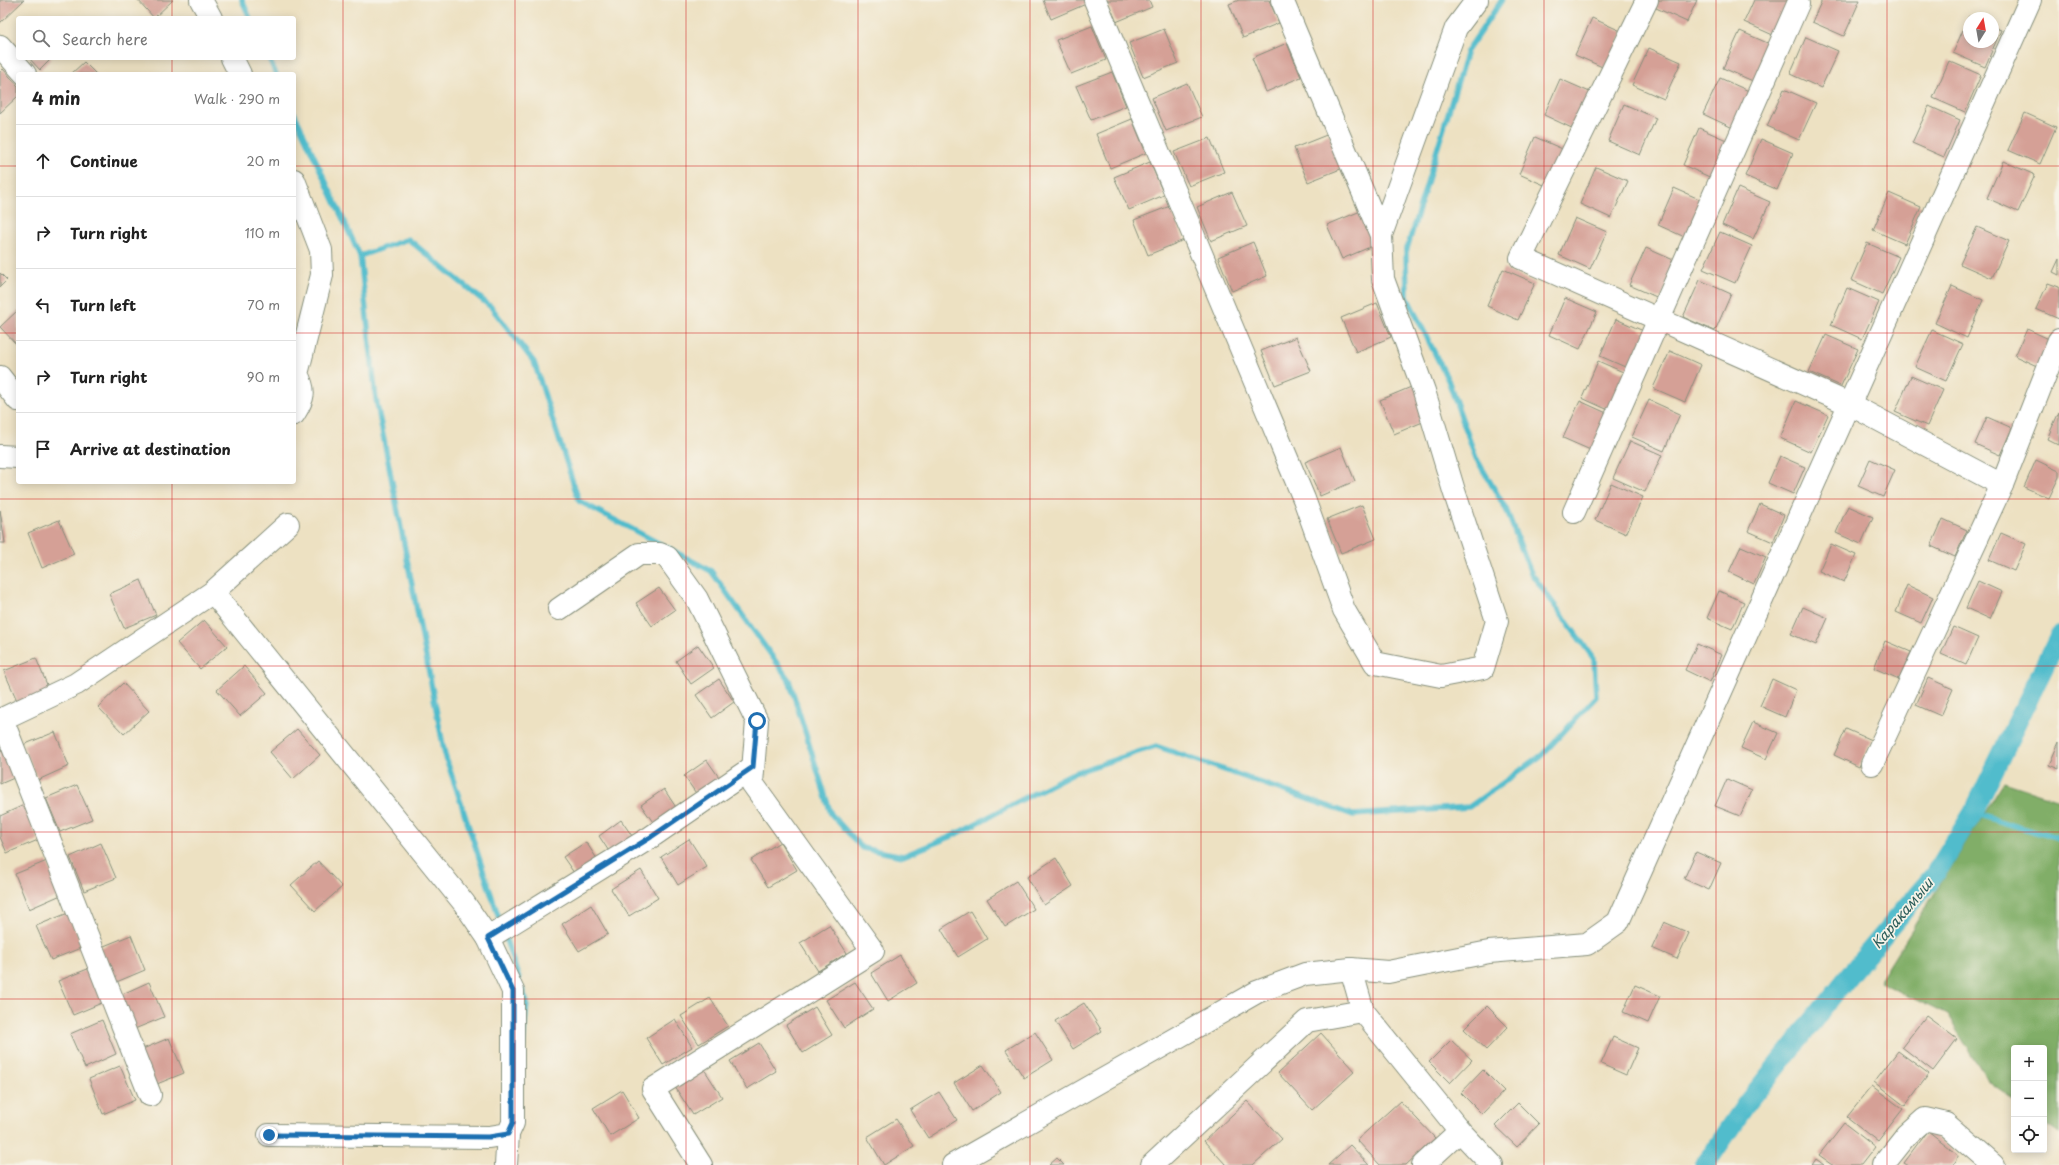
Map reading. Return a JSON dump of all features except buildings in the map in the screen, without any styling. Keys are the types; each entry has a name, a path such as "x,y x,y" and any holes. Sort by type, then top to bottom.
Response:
{"street":[{"path":"201,0 210,16"},
{"path":"1095,0 1301,492 1344,610 1375,663 1441,676 1483,668 1497,621 1454,491 1424,391 1383,279 1381,235 1282,0"},
{"path":"1381,235 1456,28 1477,0"},
{"path":"1647,0 1521,258 1849,404 2002,485"},
{"path":"953,1165 1257,992 1305,974 1350,969 1388,972 1489,952 1587,944 1618,922 2030,0"},
{"path":"1574,512 1798,4"},
{"path":"0,46 24,72"},
{"path":"233,60 239,72"},
{"path":"296,185 321,250 322,275 296,372 304,387 301,404 296,411"},
{"path":"1872,764 2002,485 2059,340"},
{"path":"0,377 16,397"},
{"path":"0,456 16,457"},
{"path":"150,1094 1,719 76,684 213,592 288,524"},
{"path":"559,609 638,554 660,554 667,557 697,599 757,721 752,783 873,951 653,1089 701,1165"},
{"path":"213,592 464,903 488,938 513,991 513,1123 508,1134 506,1165"},
{"path":"488,938 651,837 753,767"},
{"path":"1350,969 1363,1011 1460,1131 1492,1165"},
{"path":"1152,1165 1307,1021 1363,1011"},
{"path":"1884,1165 1907,1135 1925,1119 1946,1124 1993,1165"},
{"path":"1423,1165 1460,1131"},
{"path":"269,1135 489,1137 508,1134"}],"green space":[{"path":"2004,782 2059,800 2059,1134 2047,1125 2047,1045 2011,1045 2011,1099 1989,1082 1947,1015 1879,982"}],"waterway":[{"path":"242,0 249,16"},
{"path":"360,256 408,239 491,307 534,362 579,501 711,571 789,680 831,814 862,848 903,856 950,837 1071,774 1156,746 1353,815 1469,807 1542,755 1596,697 1594,659 1531,573 1506,509 1476,458 1448,380 1407,297 1406,252 1467,51 1502,0"},
{"path":"270,60 275,72"},
{"path":"296,117 360,256 376,399 445,755 501,924"},
{"name":"Каракамыш","path":"1705,1165 1747,1103 1857,966 1935,874 1973,813 2059,636"},
{"path":"1973,813 2059,839"},
{"path":"504,934 519,979"},
{"path":"522,989 527,1003 523,1044"}],"route":[{"path":"269,1135 489,1137 508,1134 513,1123 513,991 488,938 651,837 753,767 757,721"}]}
